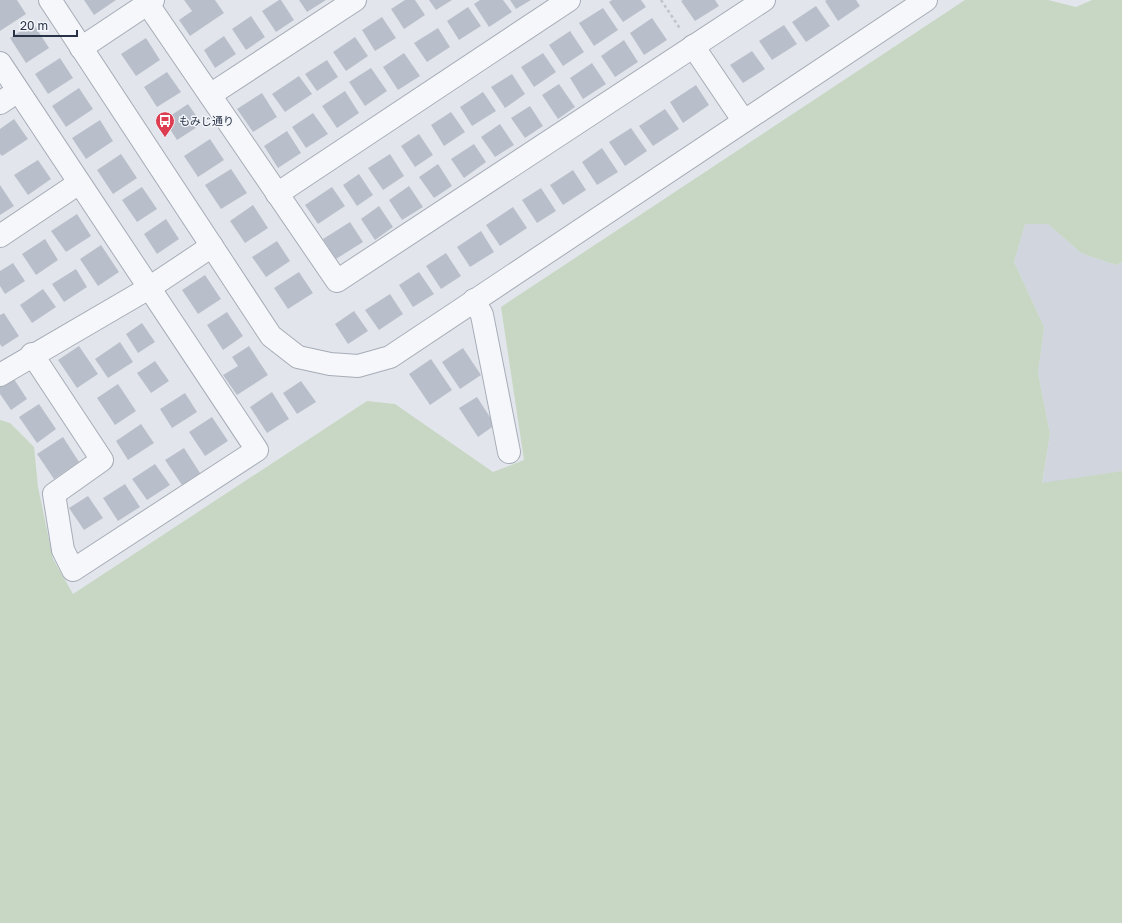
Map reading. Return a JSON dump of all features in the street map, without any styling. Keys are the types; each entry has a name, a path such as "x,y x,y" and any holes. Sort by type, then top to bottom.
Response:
{"street":[{"path":"50,0 271,336 298,357 324,363 358,366 390,357 743,120 926,0"},
{"path":"210,96 355,0"},
{"path":"277,194 569,0"},
{"path":"81,48 148,1 210,96 337,281 764,0"},
{"path":"693,46 743,120"},
{"path":"0,64 257,450 72,570 63,550 54,494 102,460 32,354"},
{"path":"0,103 18,91"},
{"path":"0,236 79,182"},
{"path":"0,374 32,354 149,288 212,246"},
{"path":"474,300 482,315 509,452"}],"path":[{"path":"661,0 693,46"}],"shaded area":[{"path":"1025,224 1048,224 1081,253 1116,265 1122,262 1122,471 1042,484 1050,434 1038,373 1044,327 1014,262"}],"green space":[{"path":"965,0 1048,0 1076,7 1092,0 1122,0 1122,262 1116,265 1081,253 1048,224 1025,224 1014,262 1044,327 1038,373 1050,434 1042,483 1122,471 1122,923 0,923 0,420 10,423 34,447 38,487 53,559 73,594 367,401 395,404 493,472 524,460 501,307"}],"building":[{"path":"0,0 17,0 26,14 0,31"},
{"path":"84,0 116,0 94,15"},
{"path":"184,0 215,0 224,13 190,36 179,20 192,11"},
{"path":"281,0 294,20 276,32 262,11"},
{"path":"299,0 326,0 307,12"},
{"path":"405,0 415,0 425,15 404,29 391,9"},
{"path":"429,0 452,0 436,10"},
{"path":"480,0 503,0 512,12 489,27 474,4"},
{"path":"510,0 531,0 516,9"},
{"path":"612,0 641,0 646,7 623,22 609,2"},
{"path":"715,0 719,6 695,21 681,1"},
{"path":"856,0 860,6 838,21 825,1"},
{"path":"816,6 830,26 806,42 792,22"},
{"path":"468,7 481,26 459,40 447,21"},
{"path":"603,8 618,30 594,46 579,23"},
{"path":"251,16 265,37 246,50 232,29"},
{"path":"382,17 396,38 375,51 362,30"},
{"path":"652,18 667,40 644,55 630,33"},
{"path":"33,23 49,48 26,63 10,38"},
{"path":"784,25 797,44 772,60 759,41"},
{"path":"438,28 450,47 427,62 414,43"},
{"path":"570,31 584,52 563,66 549,45"},
{"path":"224,36 236,54 215,68 204,50"},
{"path":"355,37 368,56 346,71 333,52"},
{"path":"146,38 160,60 136,76 121,54"},
{"path":"624,40 638,62 615,77 601,56"},
{"path":"752,51 765,69 743,83 730,65"},
{"path":"404,53 420,76 398,90 383,67"},
{"path":"543,53 556,72 534,87 521,67"},
{"path":"60,58 73,78 48,94 35,74"},
{"path":"327,60 338,77 317,91 305,74"},
{"path":"592,63 606,84 583,99 570,78"},
{"path":"371,68 387,91 365,106 349,82"},
{"path":"167,72 181,92 157,107 144,87"},
{"path":"512,74 525,94 505,108 491,87"},
{"path":"299,76 312,94 285,112 272,94"},
{"path":"559,84 575,107 558,119 542,95"},
{"path":"696,85 709,105 683,123 670,102"},
{"path":"79,88 93,109 66,127 52,106"},
{"path":"345,91 359,113 337,128 322,106"},
{"path":"483,92 496,111 472,126 460,107"},
{"path":"262,93 277,117 253,132 237,109"},
{"path":"188,104 202,124 177,140 164,120"},
{"path":"530,106 543,126 525,138 511,118"},
{"path":"665,109 679,129 653,146 639,126"},
{"path":"451,112 465,132 444,146 431,125"},
{"path":"313,113 328,134 306,148 292,127"},
{"path":"14,119 28,139 2,156 0,154 0,129"},
{"path":"100,120 113,141 86,159 72,138"},
{"path":"500,124 514,145 495,157 481,137"},
{"path":"631,128 647,151 625,166 609,142"},
{"path":"287,131 301,153 278,168 264,146"},
{"path":"419,134 433,155 415,167 401,146"},
{"path":"210,139 224,160 198,177 184,156"},
{"path":"474,144 486,162 464,178 451,159"},
{"path":"602,148 618,172 597,185 582,162"},
{"path":"121,154 137,178 113,194 97,170"},
{"path":"390,154 404,176 383,190 368,168"},
{"path":"38,160 51,179 28,195 14,175"},
{"path":"438,164 452,186 434,198 419,177"},
{"path":"231,169 247,193 221,209 205,185"},
{"path":"573,170 586,190 563,205 550,185"},
{"path":"359,174 373,195 357,206 343,185"},
{"path":"0,185 14,206 0,215"},
{"path":"409,186 423,207 402,220 389,200"},
{"path":"142,187 157,209 137,222 122,200"},
{"path":"332,187 345,206 318,224 305,205"},
{"path":"541,188 556,211 537,223 522,200"},
{"path":"253,205 268,228 245,243 230,221"},
{"path":"379,206 393,227 375,240 361,219"},
{"path":"513,207 527,228 500,246 486,225"},
{"path":"77,214 91,236 66,252 51,231"},
{"path":"166,219 179,239 157,254 144,234"},
{"path":"350,222 363,242 336,259 323,239"},
{"path":"481,231 494,252 470,267 457,247"},
{"path":"45,239 58,260 36,275 22,254"},
{"path":"277,241 290,261 266,277 252,257"},
{"path":"101,245 119,272 98,286 80,259"},
{"path":"446,253 461,276 441,289 426,266"},
{"path":"13,263 25,281 5,294 0,286 0,271"},
{"path":"76,269 87,287 64,302 52,284"},
{"path":"299,272 313,293 288,309 274,288"},
{"path":"419,272 434,294 413,307 399,285"},
{"path":"205,275 221,299 198,314 182,290"},
{"path":"43,289 56,307 32,323 20,305"},
{"path":"390,294 403,314 379,330 365,310"},
{"path":"354,311 368,331 348,344 335,324"},
{"path":"227,312 243,336 223,350 207,325"},
{"path":"4,313 19,336 2,347 0,344 0,315"},
{"path":"142,323 155,342 138,353 126,334"},
{"path":"120,342 133,362 108,378 95,359"},
{"path":"79,346 98,374 77,388 58,360"},
{"path":"249,346 268,375 237,395 223,375 238,366 232,357"},
{"path":"463,348 481,375 460,389 442,362"},
{"path":"431,359 452,390 430,405 409,374"},
{"path":"155,361 169,381 151,393 137,373"},
{"path":"12,376 27,399 11,410 0,394 0,384"},
{"path":"301,381 316,402 297,414 283,393"},
{"path":"118,384 136,411 115,425 97,398"},
{"path":"272,392 289,419 267,433 250,407"},
{"path":"185,393 197,412 172,428 160,409"},
{"path":"477,397 495,425 478,437 459,408"},
{"path":"39,404 56,429 37,443 19,417"},
{"path":"212,417 228,441 205,456 189,432"},
{"path":"141,424 154,443 128,460 116,441"},
{"path":"63,437 79,462 54,479 37,454"},
{"path":"184,448 200,473 182,485 165,460"},
{"path":"155,464 170,485 147,500 132,479"},
{"path":"125,484 140,507 118,521 103,498"},
{"path":"88,496 103,518 84,530 69,508"}],"place":[{"name":"もみじ通り","path":"165,138"}]}
